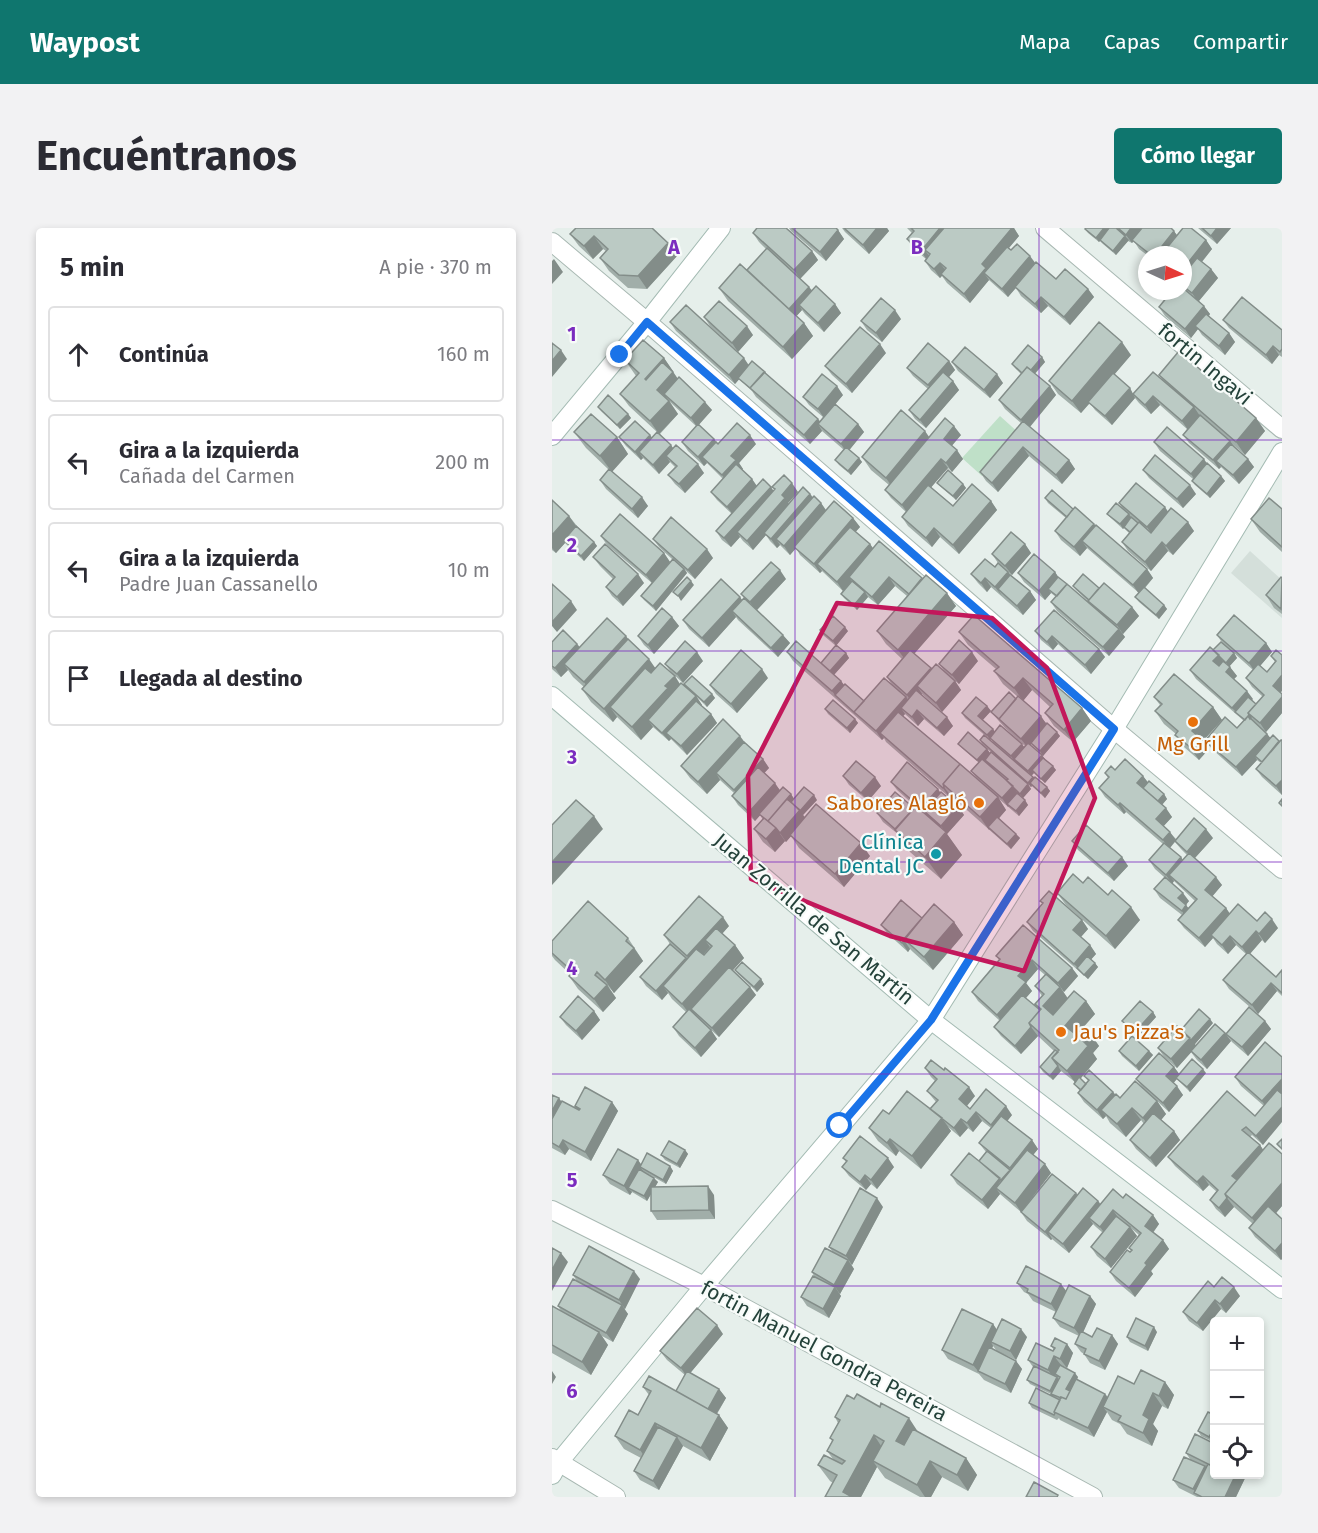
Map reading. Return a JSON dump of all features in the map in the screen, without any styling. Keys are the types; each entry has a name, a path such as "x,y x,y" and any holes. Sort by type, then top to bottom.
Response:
{"street":[{"path":"552,435 647,322 721,228"},
{"name":"fortin Ingavi","path":"1045,228 1282,429"},
{"path":"552,242 1114,729 1282,869"},
{"path":"616,1497 554,1465 931,1020 1114,729 1282,452"},
{"name":"Juan Zorrilla de San Martín","path":"552,696 931,1020 1282,1289"},
{"name":"fortin Manuel Gondra Pereira","path":"552,1210 704,1286 1093,1497"}],"highlighted area":[{"path":"837,603 992,618 1047,668 1095,798 1024,971 890,936 751,879 748,776"}],"shaded area":[{"path":"1250,551 1282,580 1282,618 1231,573"}],"green space":[{"path":"1000,416 1020,434 982,476 962,458"}],"building":[{"path":"576,228 652,228 668,243 638,276 619,275 600,258 608,249 594,236 584,246 570,234"},
{"path":"757,228 786,228 812,251 794,270 753,233"},
{"path":"792,228 836,228 838,230 820,252"},
{"path":"844,228 877,228 863,245"},
{"path":"911,228 940,228 921,251 907,239 914,231"},
{"path":"944,228 1012,228 982,264 986,268 964,294 941,274 946,268 940,263 934,269 925,261 930,254 925,250"},
{"path":"1086,228 1104,228 1096,238"},
{"path":"1109,228 1116,228 1125,236 1113,251 1100,240"},
{"path":"1118,228 1131,228 1126,235"},
{"path":"1142,228 1171,228 1174,231 1162,246 1140,246 1132,240"},
{"path":"1183,228 1191,228 1206,240 1192,258 1192,246 1168,246"},
{"path":"1202,228 1217,228 1211,236"},
{"path":"1017,244 1030,256 1002,289 984,273 1007,247 1011,250"},
{"path":"767,248 809,287 789,309 747,270"},
{"path":"1197,258 1211,269 1192,293 1192,264"},
{"path":"1036,262 1056,279 1065,269 1088,289 1064,317 1041,297 1035,304 1015,287"},
{"path":"740,264 804,323 783,347 719,288"},
{"path":"816,286 835,304 818,323 799,305"},
{"path":"1192,296 1204,306 1185,329 1159,307 1165,300 1192,300"},
{"path":"1242,297 1282,330 1280,352 1273,346 1266,355 1223,320"},
{"path":"881,298 895,310 876,333 861,321"},
{"path":"719,301 747,326 732,343 704,317"},
{"path":"686,305 744,358 729,375 670,322"},
{"path":"1206,314 1229,333 1219,346 1195,326"},
{"path":"1099,322 1122,342 1072,401 1049,381"},
{"path":"860,327 880,344 846,384 825,366"},
{"path":"643,340 664,358 645,379 662,362 673,372 657,390 669,401 650,421 620,394 639,373 625,360"},
{"path":"552,343 561,350 552,361"},
{"path":"928,343 949,361 928,385 907,368"},
{"path":"1028,345 1042,357 1031,370 1027,367 1022,373 1012,364"},
{"path":"965,347 997,374 984,390 952,362"},
{"path":"1179,351 1256,418 1236,442 1159,375"},
{"path":"752,361 765,372 750,388 738,378"},
{"path":"1027,367 1050,386 1021,420 999,400"},
{"path":"764,372 818,419 804,435 750,388"},
{"path":"943,372 953,381 920,420 909,410"},
{"path":"1153,372 1194,407 1182,421 1153,396 1145,405 1133,394"},
{"path":"1113,373 1130,388 1105,416 1088,402"},
{"path":"822,374 837,386 818,409 803,397"},
{"path":"679,377 705,402 691,418 664,394"},
{"path":"608,395 628,414 617,425 598,407"},
{"path":"835,404 858,424 841,444 818,424"},
{"path":"901,410 925,431 886,478 862,457"},
{"path":"591,414 617,437 600,456 574,432"},
{"path":"1200,415 1230,441 1213,460 1183,435"},
{"path":"945,418 954,426 944,439 957,450 946,463 941,459 902,505 885,490"},
{"path":"635,421 650,435 635,452 619,437"},
{"path":"1023,421 1069,460 1056,475 1023,447 992,483 980,472"},
{"path":"737,423 750,435 731,456 736,460 722,475 702,457 716,442 718,444"},
{"path":"698,424 714,439 698,457 682,442"},
{"path":"1167,427 1204,459 1191,474 1154,442"},
{"path":"657,432 671,445 653,465 639,452"},
{"path":"1231,444 1248,459 1233,475 1216,461"},
{"path":"676,445 698,464 679,484 668,475 677,466 666,456"},
{"path":"846,447 859,458 848,471 835,460"},
{"path":"1155,455 1190,485 1177,499 1143,470"},
{"path":"1207,463 1221,476 1207,494 1192,481"},
{"path":"736,464 752,479 727,507 711,492"},
{"path":"609,469 642,497 632,509 600,480"},
{"path":"948,470 963,484 953,496 937,483"},
{"path":"784,475 792,483 782,495 785,498 747,541 737,532 775,489 772,487"},
{"path":"763,479 771,487 724,538 716,531"},
{"path":"1136,483 1165,507 1147,527 1119,503"},
{"path":"972,484 991,501 953,545 934,528 926,538 902,517 928,485 953,506"},
{"path":"803,487 810,494 771,539 764,533"},
{"path":"1052,490 1073,509 1067,517 1045,498"},
{"path":"814,496 821,503 784,546 776,539"},
{"path":"1269,498 1282,509 1282,547 1251,519"},
{"path":"552,500 569,516 552,535"},
{"path":"834,501 853,518 814,564 794,547"},
{"path":"1116,503 1129,514 1120,524 1107,514"},
{"path":"1075,507 1094,524 1074,547 1055,531"},
{"path":"1171,508 1188,522 1166,546 1162,542 1145,562 1122,542 1139,522 1151,533"},
{"path":"620,514 664,553 646,575 601,536"},
{"path":"671,517 707,549 688,570 653,539"},
{"path":"1131,517 1138,523 1130,532 1124,527"},
{"path":"1096,525 1147,569 1133,585 1082,541"},
{"path":"576,526 594,542 581,556 564,540"},
{"path":"850,527 870,544 837,582 817,564"},
{"path":"1011,532 1025,544 1005,566 992,554"},
{"path":"879,541 922,578 909,594 889,577 872,597 849,577"},
{"path":"605,544 638,574 617,597 606,587 615,577 593,557"},
{"path":"1034,554 1055,572 1039,591 1018,573"},
{"path":"673,559 684,569 653,606 641,596"},
{"path":"985,559 995,567 998,563 1008,572 995,587 985,578 981,583 971,574"},
{"path":"771,562 780,570 750,602 741,594"},
{"path":"1083,574 1099,588 1089,600 1073,586"},
{"path":"926,575 947,593 898,650 877,631"},
{"path":"1010,575 1030,591 1017,606 998,589"},
{"path":"687,577 691,581 678,596 673,592"},
{"path":"1058,577 1067,584 1057,596 1048,589"},
{"path":"1282,578 1281,609 1266,595"},
{"path":"721,579 740,597 702,638 683,620"},
{"path":"852,581 865,592 854,605 841,594"},
{"path":"1104,583 1132,607 1117,625 1088,601"},
{"path":"552,584 571,601 552,622"},
{"path":"1067,584 1119,629 1103,647 1051,602"},
{"path":"1144,587 1164,605 1156,615 1135,597"},
{"path":"744,598 783,635 771,648 732,611"},
{"path":"662,608 672,617 648,645 638,636"},
{"path":"1054,610 1099,649 1085,665 1052,636 1047,642 1035,631"},
{"path":"974,615 1082,708 1064,730 1045,713 1053,704 1023,678 1014,688 994,671 999,667 959,632"},
{"path":"1234,615 1266,643 1249,663 1217,635"},
{"path":"833,616 845,627 833,641 820,630"},
{"path":"607,618 626,636 584,682 564,664"},
{"path":"563,630 577,644 555,668 552,666 552,642"},
{"path":"628,639 649,659 604,709 582,689"},
{"path":"959,640 972,652 952,675 939,664"},
{"path":"685,641 697,652 677,674 665,664"},
{"path":"796,641 841,681 832,691 787,652"},
{"path":"1221,642 1234,653 1226,663 1213,650"},
{"path":"836,645 846,653 830,671 821,663"},
{"path":"1210,647 1219,655 1213,661 1219,666 1223,661 1230,667 1226,672 1247,691 1232,708 1190,670"},
{"path":"741,650 762,669 731,704 710,685"},
{"path":"910,650 931,668 907,695 887,677"},
{"path":"1276,650 1282,655 1282,675 1273,686 1282,694 1282,697 1260,723 1248,713 1264,695 1246,678 1258,664 1267,672 1276,661 1271,656"},
{"path":"660,663 675,676 665,686 668,688 632,727 610,707 645,668 651,673"},
{"path":"936,664 955,681 936,703 917,686"},
{"name":"Mg Grill","path":"1174,674 1213,707 1192,731 1199,737 1190,747 1175,735 1178,731 1155,711 1162,704 1154,697"},
{"path":"692,676 712,694 704,702 684,684"},
{"path":"884,678 906,697 876,731 854,712"},
{"path":"681,683 696,696 662,733 648,720"},
{"path":"845,684 864,701 854,712 856,714 835,695"},
{"path":"916,690 947,717 937,728 917,710 912,717 901,708"},
{"path":"1009,692 1016,699 999,719 991,712"},
{"path":"1018,696 1041,716 1021,739 999,719"},
{"path":"976,697 987,706 978,716 993,729 987,735 962,713"},
{"path":"1248,697 1256,704 1248,713 1251,718 1248,716 1245,720 1235,712"},
{"path":"833,700 855,719 847,728 825,709"},
{"path":"696,701 711,714 681,746 666,733"},
{"path":"898,712 960,764 943,784 943,788 880,733"},
{"path":"1248,716 1267,734 1236,767 1205,741 1225,717 1237,728"},
{"path":"723,719 740,736 698,782 681,766"},
{"path":"1047,723 1057,732 1040,751 1031,743"},
{"path":"1000,725 1022,744 1011,756 990,738"},
{"path":"968,732 987,749 977,760 958,744"},
{"path":"984,735 1033,777 1028,783 980,740"},
{"path":"1273,735 1279,741 1262,762 1255,756"},
{"path":"1281,740 1282,780 1276,786 1256,769"},
{"path":"744,742 763,759 734,790 716,773"},
{"path":"1028,743 1042,755 1028,771 1014,759"},
{"path":"991,752 1028,784 1020,794 1006,780 1008,779 985,760"},
{"path":"1043,758 1053,766 1041,779 1032,770"},
{"path":"982,759 1013,786 1002,798 971,771"},
{"path":"1125,759 1143,776 1137,783 1166,808 1156,819 1170,832 1163,840 1099,788 1109,777 1105,773 1111,766 1115,770"},
{"path":"856,761 875,777 861,793 843,776"},
{"path":"907,762 938,789 921,808 891,782"},
{"path":"960,764 998,797 980,817 943,784"},
{"path":"758,767 775,783 749,812 732,796"},
{"path":"1035,777 1047,787 1041,793 1030,783"},
{"path":"1149,781 1164,794 1158,801 1143,788"},
{"path":"783,787 791,794 768,821 759,814"},
{"path":"804,787 814,795 800,811 791,802"},
{"path":"895,792 914,808 895,829 877,813"},
{"path":"941,792 958,806 941,826 924,811"},
{"path":"1017,793 1025,800 1016,811 1007,804"},
{"path":"787,799 800,810 780,833 768,821"},
{"path":"576,800 594,816 552,862 552,825"},
{"path":"816,804 861,843 835,874 790,835"},
{"path":"916,806 946,832 925,857 895,830"},
{"path":"997,817 1016,834 1007,844 988,827"},
{"path":"764,818 776,828 766,839 754,829"},
{"path":"1194,818 1206,829 1187,852 1175,841"},
{"path":"1086,825 1122,857 1108,873 1072,841"},
{"path":"1164,843 1181,857 1166,875 1149,860"},
{"path":"1189,853 1216,877 1205,890 1226,908 1199,938 1178,920 1197,899 1169,875"},
{"path":"1073,874 1083,883 1088,877 1108,895 1112,890 1131,907 1106,936 1057,893"},
{"path":"1165,877 1183,893 1178,898 1186,905 1182,911 1154,889"},
{"path":"1049,891 1082,920 1073,930 1090,945 1074,964 1027,922 1043,903 1040,901"},
{"path":"699,896 723,917 687,956 664,935"},
{"path":"901,900 922,918 902,943 881,925"},
{"path":"588,901 628,938 626,941 634,948 605,980 597,972 595,975 607,985 594,999 569,976 573,972 552,953 552,941"},
{"path":"934,904 954,922 924,957 904,939"},
{"path":"1238,904 1257,921 1265,912 1272,919 1259,934 1256,931 1242,947 1230,936 1222,945 1211,935"},
{"path":"1023,925 1072,968 1058,983 1032,960 1018,976 1026,982 997,1015 972,992 1000,959 996,956"},
{"path":"716,928 735,945 682,1004 663,986 696,949 704,955 712,946 705,940"},
{"path":"670,944 686,958 656,991 640,977"},
{"path":"1248,952 1276,977 1282,970 1282,993 1271,983 1252,1005 1223,980"},
{"path":"1087,956 1095,963 1084,975 1077,968"},
{"path":"742,962 761,979 754,987 735,970"},
{"path":"729,967 750,987 712,1028 691,1009"},
{"path":"1046,974 1060,987 1043,1006 1053,1015 1074,991 1086,1001 1065,1026 1074,1033 1081,1025 1090,1033 1083,1041 1088,1046 1067,1071 1052,1058 1059,1050 1029,1023 1041,1009 1035,1004 1044,994 1035,986"},
{"path":"1022,995 1040,1010 1029,1023 1031,1027 1015,1046 994,1027"},
{"path":"578,996 594,1011 576,1031 560,1017"},
{"path":"1140,1001 1153,1012 1135,1032 1122,1021"},
{"path":"1249,1007 1265,1021 1242,1047 1226,1034"},
{"path":"689,1009 711,1030 695,1048 673,1027"},
{"path":"1199,1009 1210,1019 1191,1040 1181,1030"},
{"path":"1215,1024 1225,1033 1201,1060 1191,1051"},
{"path":"1177,1026 1190,1038 1171,1059 1158,1048"},
{"path":"1132,1036 1149,1051 1136,1066 1119,1051"},
{"path":"1265,1042 1282,1057 1282,1079 1262,1101 1235,1077"},
{"path":"1055,1050 1058,1052 1052,1058 1058,1066 1050,1076 1040,1067"},
{"path":"1159,1053 1174,1067 1166,1076 1177,1086 1163,1103 1136,1079"},
{"path":"1192,1059 1203,1069 1187,1087 1176,1078"},
{"path":"931,1060 969,1087 959,1099 970,1109 986,1089 1006,1106 991,1125 976,1112 967,1123 961,1119 954,1128 930,1109 938,1100 927,1091 937,1079 925,1068"},
{"path":"1089,1070 1113,1092 1097,1110 1078,1093 1089,1080 1084,1076"},
{"path":"1079,1077 1086,1084 1081,1090 1074,1084"},
{"path":"1135,1081 1157,1101 1143,1118 1132,1108 1117,1124 1101,1110 1116,1094 1120,1098"},
{"path":"585,1087 612,1102 585,1152 563,1140 559,1147 552,1143 552,1119 562,1101 579,1110 575,1106"},
{"path":"1277,1090 1282,1094 1282,1107 1256,1136 1246,1127 1242,1130 1260,1145 1232,1176 1237,1180 1225,1194 1227,1198 1219,1208 1210,1200 1218,1190 1203,1176 1197,1182 1168,1157 1227,1091 1255,1116"},
{"path":"907,1091 942,1118 912,1156 890,1139 887,1143 869,1128 883,1110 889,1114"},
{"path":"552,1095 559,1098 552,1111"},
{"path":"1153,1113 1174,1131 1150,1158 1130,1140"},
{"path":"1001,1116 1032,1140 1010,1168 979,1143"},
{"path":"860,1136 888,1158 871,1180 865,1175 860,1182 842,1167 847,1161 843,1158"},
{"path":"1282,1139 1282,1149 1277,1144"},
{"path":"669,1141 685,1150 677,1164 661,1155"},
{"path":"1269,1143 1282,1154 1282,1183 1252,1218 1225,1194"},
{"path":"618,1149 638,1160 624,1186 603,1175"},
{"path":"1027,1150 1045,1164 1015,1203 996,1188"},
{"path":"987,1151 1010,1170 1001,1180 979,1161"},
{"path":"647,1153 670,1166 663,1180 640,1167"},
{"path":"969,1153 1000,1178 982,1200 951,1175"},
{"path":"639,1169 654,1178 644,1196 628,1188"},
{"path":"1052,1174 1076,1193 1045,1232 1021,1212"},
{"path":"708,1186 709,1210 651,1211 651,1187"},
{"path":"860,1188 877,1198 846,1256 829,1247"},
{"path":"1083,1188 1098,1201 1063,1244 1048,1232"},
{"path":"1113,1189 1123,1198 1126,1194 1153,1215 1145,1226 1163,1240 1129,1288 1110,1272 1127,1250 1130,1252 1132,1250 1129,1248 1141,1233 1113,1210 1100,1227 1089,1218"},
{"path":"1268,1206 1282,1219 1282,1243 1275,1251 1249,1228"},
{"path":"1116,1216 1130,1227 1105,1259 1091,1247"},
{"path":"589,1246 634,1271 619,1300 573,1275"},
{"path":"552,1248 561,1253 552,1270"},
{"path":"825,1248 848,1260 834,1285 812,1272"},
{"path":"1026,1266 1061,1284 1051,1304 1027,1292 1028,1289 1017,1283"},
{"path":"813,1276 835,1287 823,1309 801,1297"},
{"path":"1222,1277 1234,1287 1220,1304 1215,1300 1197,1323 1183,1312 1208,1281 1214,1287"},
{"path":"573,1279 622,1305 606,1333 558,1306"},
{"path":"1069,1285 1090,1296 1074,1328 1053,1318"},
{"path":"552,1306 599,1332 582,1362 552,1345"},
{"path":"697,1308 717,1325 681,1368 660,1351"},
{"path":"962,1309 993,1324 973,1365 942,1350"},
{"path":"1136,1318 1154,1327 1145,1346 1127,1337"},
{"path":"1002,1319 1021,1329 1010,1351 991,1342"},
{"path":"1097,1328 1112,1335 1099,1361 1084,1354 1086,1349 1075,1344 1081,1331 1092,1337"},
{"path":"1055,1338 1067,1344 1060,1359 1054,1356 1048,1370 1028,1360 1036,1343 1053,1351 1055,1348 1051,1346"},
{"path":"989,1347 1016,1361 1005,1384 978,1371"},
{"path":"1060,1365 1075,1373 1066,1389 1070,1391 1066,1399 1051,1394 1060,1377 1055,1374"},
{"path":"1034,1366 1057,1377 1050,1391 1027,1380"},
{"path":"1141,1370 1165,1382 1159,1396 1153,1393 1143,1415 1149,1419 1143,1433 1118,1421 1121,1416 1103,1407 1118,1376 1134,1384"},
{"path":"687,1371 719,1389 708,1409 676,1391"},
{"path":"649,1376 719,1415 701,1448 655,1423 640,1450 615,1436 629,1410 638,1415 651,1391 643,1387"},
{"path":"1076,1379 1105,1394 1088,1428 1054,1412 1061,1397 1066,1399"},
{"path":"1036,1388 1060,1400 1054,1415 1029,1403"},
{"path":"857,1394 880,1407 881,1403 909,1418 896,1441 904,1445 913,1429 966,1458 957,1475 930,1461 917,1485 873,1461 884,1441 874,1435 843,1492 852,1497 825,1497 837,1475 818,1465 824,1455 842,1464 845,1461 827,1451 833,1440 830,1438 840,1420 835,1417 847,1395 854,1399"},
{"path":"1208,1412 1210,1413 1209,1437 1198,1431"},
{"path":"658,1427 677,1437 653,1481 634,1471"},
{"path":"1195,1434 1210,1442 1210,1465 1186,1453"},
{"path":"1184,1457 1205,1466 1193,1489 1173,1480"},
{"path":"1208,1464 1210,1465 1210,1479 1234,1479 1225,1497 1202,1497 1194,1493"},
{"path":"1034,1482 1058,1495 1057,1497 1026,1497"}],"place":[{"name":"Mg Grill","path":"1193,722"},
{"name":"Sabores Alagló","path":"979,803"},
{"name":"Clínica Dental JC","path":"936,854"},
{"name":"Jau's Pizza's","path":"1061,1032"}],"route":[{"path":"620,355 647,322 1114,729 931,1020 840,1126"}]}
